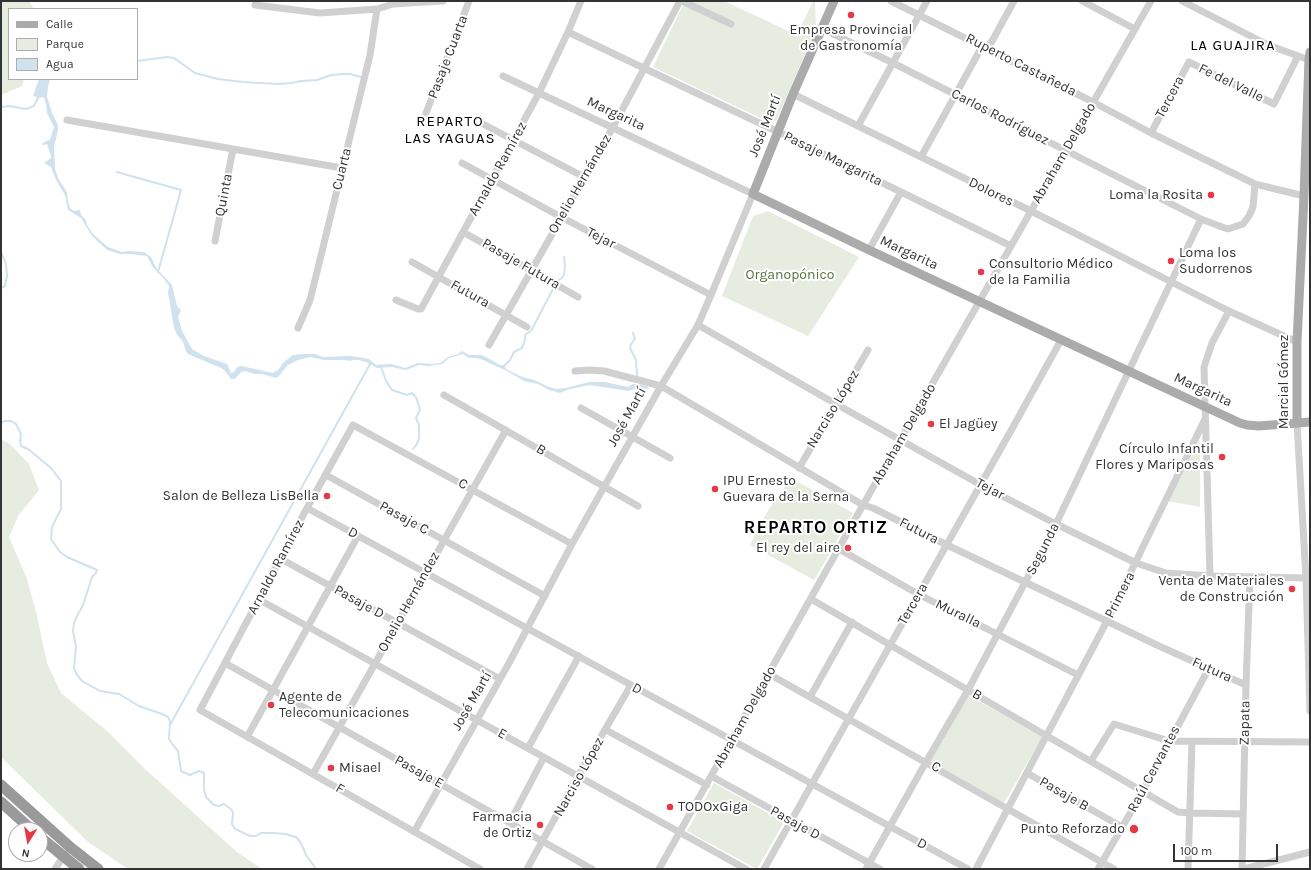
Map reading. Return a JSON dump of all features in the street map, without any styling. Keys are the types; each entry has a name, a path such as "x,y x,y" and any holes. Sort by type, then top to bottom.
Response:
{"highway":[{"path":"1,785 70,847 98,869"},
{"path":"1,802 23,822"},
{"path":"48,844 79,869"}],"main road":[{"name":"José Martí","path":"753,194 793,94 834,1"},
{"name":"Marcial Gómez","path":"1297,423 1297,342 1309,56"},
{"name":"Margarita","path":"753,194 979,302 1247,425 1259,426 1310,422"}],"street":[{"path":"255,5 320,13 377,9 393,4 443,1"},
{"name":"Pasaje Cuarta","path":"426,114 469,1"},
{"name":"Arnaldo Ramírez","path":"396,300 418,310 421,309 539,93 581,1"},
{"path":"681,1 731,24"},
{"name":"Onelio Hernández","path":"489,345 681,1"},
{"name":"Ruperto Castañeda","path":"891,1 1255,184 1304,196"},
{"path":"858,126 927,1"},
{"path":"921,157 979,52 991,43 1014,1"},
{"path":"1082,1 1135,29"},
{"name":"Abraham Delgado","path":"659,869 863,505 1151,1"},
{"path":"1182,1 1268,45 1298,56 1309,56"},
{"name":"Cuarta","path":"298,328 310,300 370,55 377,9"},
{"name":"Carlos Rodríguez","path":"822,28 1201,219 1222,228 1228,229 1243,224 1250,216 1253,207 1255,184"},
{"name":"Pasaje Margarita","path":"568,32 1011,246"},
{"name":"Fe del Valle","path":"1189,62 1274,104 1298,56"},
{"name":"Tercera","path":"1151,132 1189,62"},
{"name":"Margarita","path":"503,76 753,194"},
{"name":"Dolores","path":"793,94 1031,211 1229,311 1297,342"},
{"path":"68,120 342,168"},
{"path":"483,124 584,177"},
{"name":"Quinta","path":"215,241 232,149"},
{"name":"Tejar","path":"462,163 712,296"},
{"path":"869,250 901,192"},
{"name":"José Martí","path":"414,832 528,629 572,544 632,436 698,325 712,296 753,194"},
{"name":"Segunda","path":"868,866 968,690 1056,524 1201,219"},
{"name":"Pasaje Futura","path":"463,232 578,297"},
{"name":"Futura","path":"412,262 527,327"},
{"name":"Primera","path":"976,869 1107,621 1136,564 1205,419 1206,407 1204,367 1212,343 1229,311"},
{"name":"Tejar","path":"698,325 981,485 1136,564 1166,573 1210,576 1306,578"},
{"name":"Tercera","path":"764,869 918,594 981,485 1061,340"},
{"name":"Narciso López","path":"799,468 868,350"},
{"name":"Futura","path":"575,372 590,370 604,371 661,386 863,505 873,508 1107,621 1246,685"},
{"name":"B","path":"444,395 638,506"},
{"path":"581,408 670,458"},
{"path":"1205,419 1210,576"},
{"name":"Marcial Gómez","path":"1297,423 1306,578 1310,711"},
{"name":"Arnaldo Ramírez","path":"200,710 258,599 353,425"},
{"name":"C","path":"353,425 572,544"},
{"name":"Onelio Hernández","path":"313,774 506,430"},
{"name":"Pasaje C","path":"326,474 545,596"},
{"name":"D","path":"307,508 968,869"},
{"path":"247,737 358,536"},
{"name":"Muralla","path":"839,549 918,594 1078,675"},
{"name":"Pasaje D","path":"281,559 500,679"},
{"name":"Zapata","path":"1243,869 1246,685 1250,577"},
{"name":"E","path":"258,599 746,869"},
{"name":"B","path":"811,599 1178,812 1243,814"},
{"path":"810,697 852,622"},
{"path":"528,748 579,656"},
{"name":"Pasaje E","path":"225,662 592,869"},
{"name":"Raúl Cervantes","path":"1098,869 1143,791 1209,668"},
{"name":"C","path":"769,674 1114,869"},
{"name":"Narciso López","path":"527,869 578,776 631,685"},
{"name":"F","path":"200,710 480,869"},
{"path":"1092,761 1114,724 1169,741 1310,742"},
{"path":"606,730 707,785"},
{"path":"1188,869 1191,813 1192,741"},
{"path":"510,822 544,757"},
{"name":"Pasaje B","path":"1027,773 1122,827"},
{"name":"Pasaje D","path":"711,776 791,820 868,866 880,869"},
{"path":"56,869 70,847"},
{"path":"1243,869 1310,852"}],"green space":[{"path":"1,1 31,1 30,3 33,8 8,8 8,80 24,80 22,86 1,95"},
{"path":"685,1 724,1 797,35 813,1 815,1 816,29 776,121 769,122 653,67"},
{"name":"Organopónico","path":"768,211 859,257 808,336 722,296 753,216"},
{"path":"1,439 10,444 29,464 39,490 18,516 9,537 27,579 47,663 61,693 107,731 145,769 237,852 262,869 128,869 88,842 1,757"},
{"path":"1200,439 1200,507 1168,501"},
{"path":"791,478 853,513 814,580 750,545 769,509"},
{"path":"968,695 1042,737 1004,803 930,761"},
{"path":"714,783 784,822 757,869 687,831"}],"water":[{"path":"39,80 50,80 47,97 58,125 54,147 55,169 59,180 67,192 70,208 74,211 80,210 81,215 86,220 87,225 93,234 108,247 122,252 144,252 151,257 157,269 172,285 177,306 181,310 178,317 182,331 192,349 204,356 227,364 231,373 234,372 237,367 241,366 273,373 293,355 302,354 315,354 323,357 349,356 364,358 369,359 376,365 391,364 405,368 418,363 440,363 448,357 462,351 469,355 482,355 500,365 503,365 506,369 522,377 556,389 589,382 605,382 628,387 636,384 647,386 649,389 639,388 628,391 590,385 570,389 560,393 549,390 538,384 524,381 483,360 469,358 463,354 449,358 442,364 429,366 419,365 406,370 392,367 377,368 359,360 324,360 310,357 298,360 288,365 276,378 245,371 241,372 235,379 231,379 221,368 188,354 174,327 168,293 169,286 152,266 147,256 120,254 107,250 92,236 81,218 68,210 65,195 56,180 51,167 44,163 51,158 51,156 47,144 42,144 50,140 54,127 47,113 44,98 33,96"}],"waterway":[{"path":"138,61 167,57 174,58 195,73 218,79 243,82 279,84 292,83 317,80 331,75 343,74 361,77"},
{"path":"1,107 10,106 25,109 29,108 34,106 39,96"},
{"path":"117,172 181,190 158,272"},
{"path":"1,252 6,264 7,276 5,286 1,288"},
{"path":"555,282 564,275 564,257"},
{"path":"503,367 510,360 514,352 522,348 525,335 531,331 554,286"},
{"path":"633,333 635,339 630,348 636,360 637,376"},
{"path":"170,725 370,364"},
{"path":"381,367 386,381 392,390 407,395 412,393 416,397 420,410 416,418 419,425 419,438 413,449"},
{"path":"1,423 4,421 11,421 16,424 21,434 21,446 28,449 51,468 61,481 61,509 52,527 51,539 60,552 67,557 97,570 92,577 83,605 74,623 73,631 76,647 74,668 77,675 82,681 100,691 119,694 139,706 168,717 170,721 169,739 178,751 181,771 190,775 199,771 204,773 204,789 206,797 214,805 219,806 224,804 232,810 232,824 235,829 250,836 256,836 261,833 273,833 296,837 316,869"}],"place":[{"name":"Empresa Provincial de Gastronomía","path":"851,15"},
{"name":"Loma la Rosita","path":"1211,195"},
{"name":"Loma los Sudorrenos","path":"1171,261"},
{"name":"Consultorio Médico de la Familia","path":"981,272"},
{"name":"El Jagüey","path":"931,424"},
{"name":"Círculo Infantil Flores y Mariposas","path":"1222,457"},
{"name":"IPU Ernesto Guevara de la Serna","path":"715,489"},
{"name":"Salon de Belleza LisBella","path":"327,496"},
{"name":"El rey del aire","path":"848,548"},
{"name":"Venta de Materiales de Construcción","path":"1292,589"},
{"name":"Agente de Telecomunicaciones","path":"271,705"},
{"name":"Misael","path":"331,768"},
{"name":"TODOxGiga","path":"670,807"},
{"name":"Farmacia de Ortiz","path":"540,825"},
{"name":"Punto Reforzado","path":"1134,829"}],"district":[{"name":"LA GUAJIRA","path":"1233,46"},
{"name":"REPARTO LAS YAGUAS","path":"450,130"},
{"name":"REPARTO ORTIZ","path":"816,528"}]}
